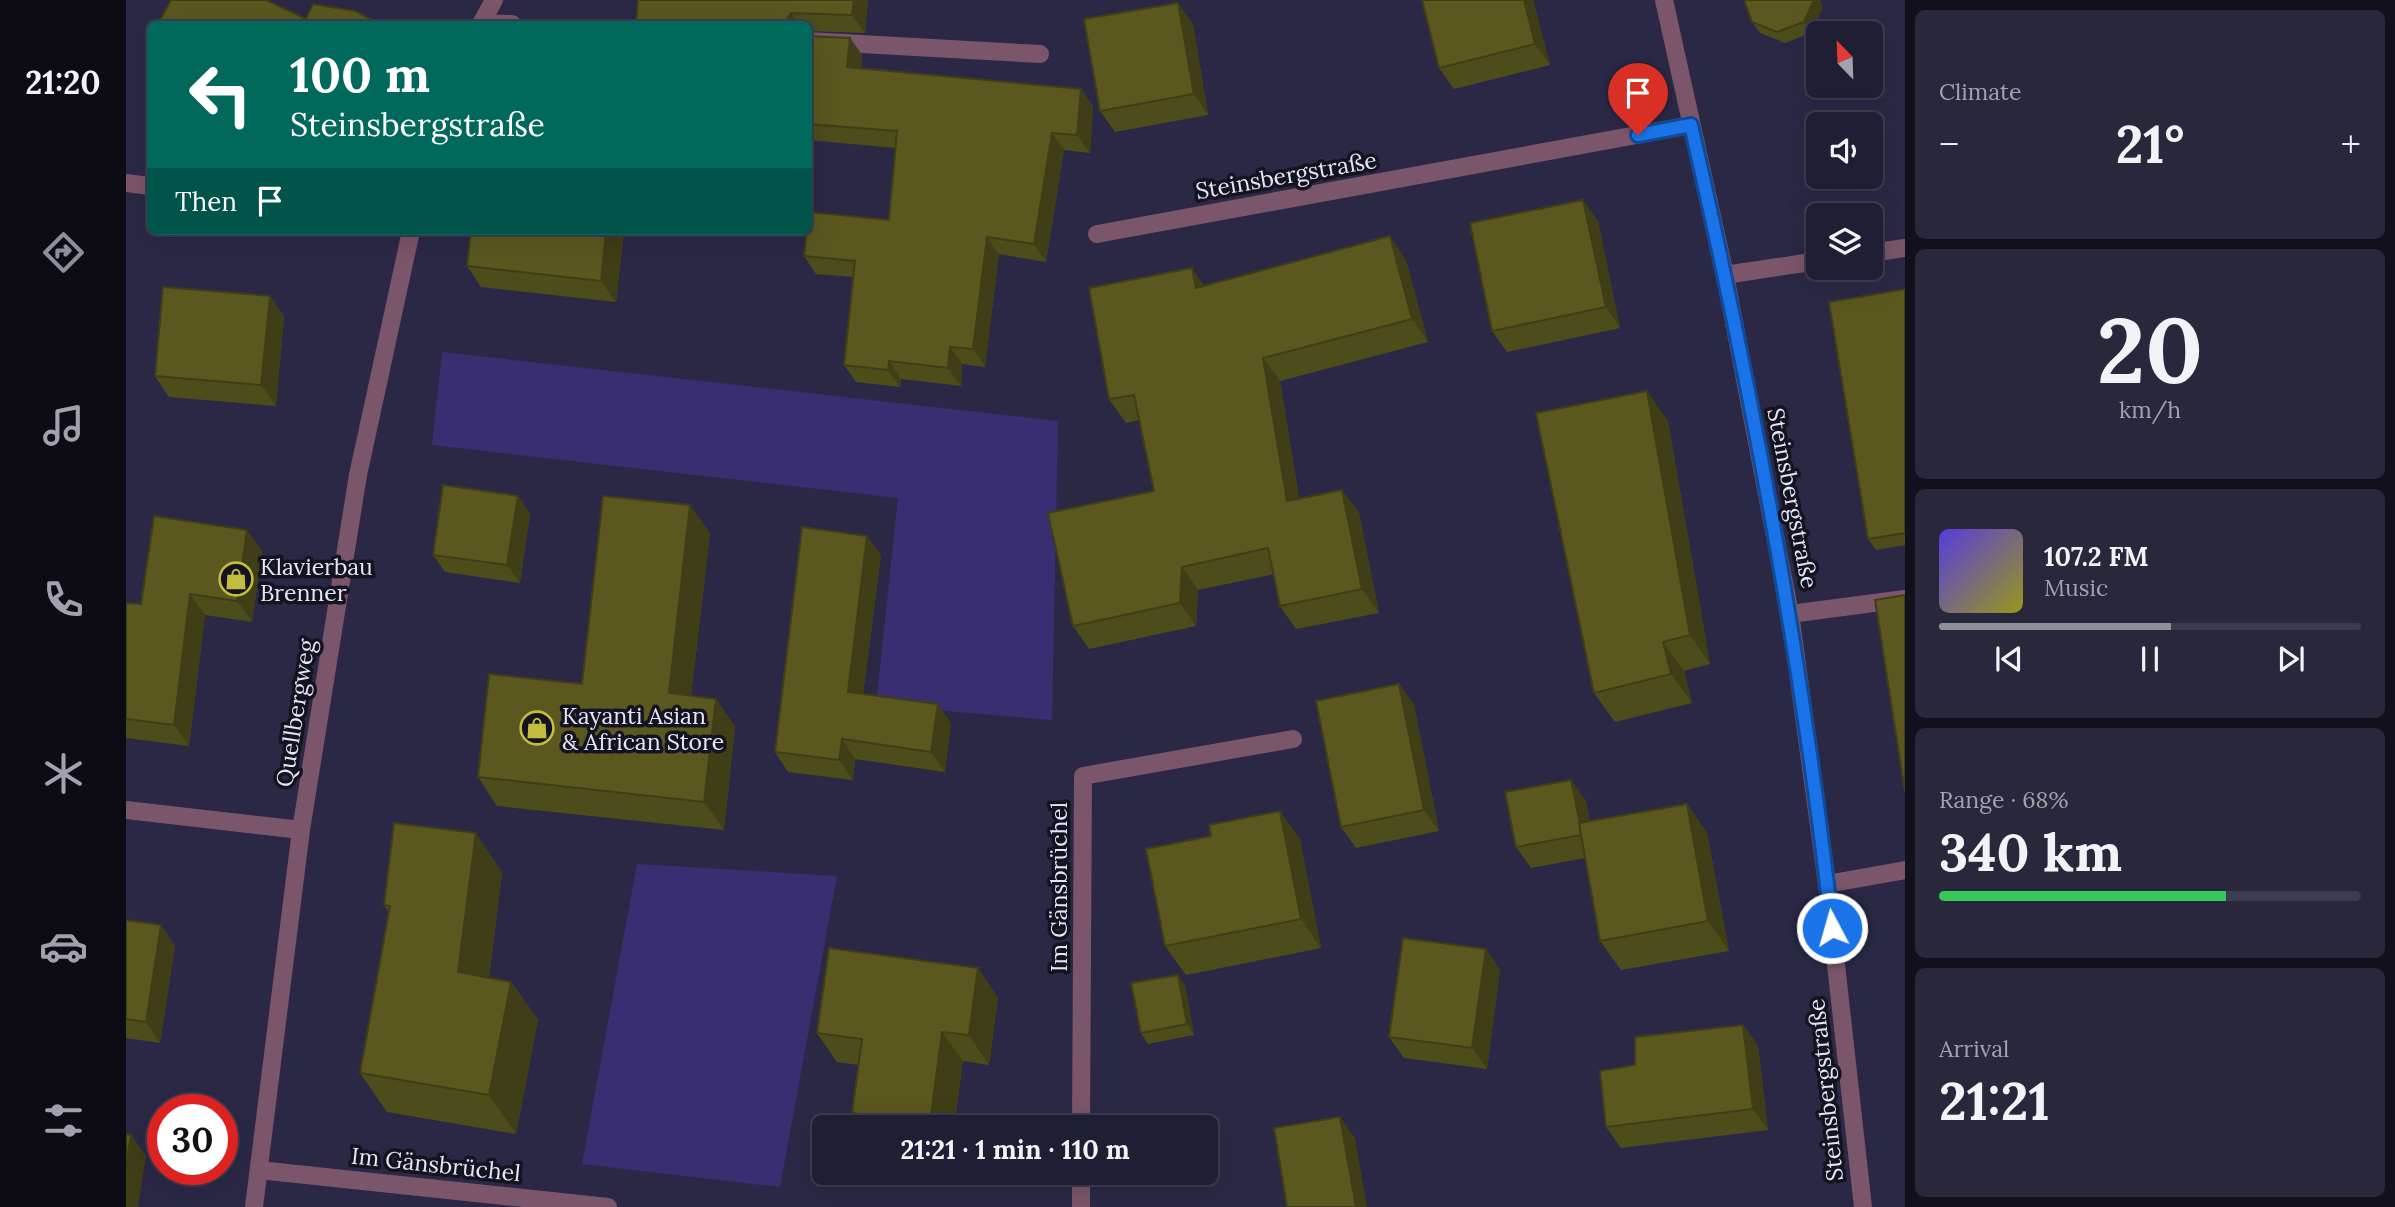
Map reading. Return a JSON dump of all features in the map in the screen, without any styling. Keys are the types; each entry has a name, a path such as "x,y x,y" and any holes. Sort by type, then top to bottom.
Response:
{"street":[{"path":"483,21 494,0"},
{"name":"Steinsbergstraße","path":"1664,0 1726,275 1790,614 1827,884 1863,1207"},
{"path":"812,41 1040,54"},
{"name":"Steinsbergstraße","path":"1097,234 1691,125"},
{"path":"126,183 147,186"},
{"name":"Quellbergweg","path":"254,1207 301,830 358,475 410,235"},
{"path":"1883,251 1905,248"},
{"path":"1726,275 1806,263"},
{"path":"1790,614 1905,599"},
{"name":"Im Gänsbrüchel","path":"1081,1115 1083,776 1293,739"},
{"path":"126,810 301,830"},
{"path":"1827,884 1905,870"},
{"name":"Im Gänsbrüchel","path":"260,1170 608,1207"},
{"path":"1081,1185 1081,1207"}],"shaded area":[{"path":"442,352 1058,421 1052,720 876,705 898,498 432,445"},
{"path":"637,864 837,876 780,1187 582,1164"}],"building":[{"path":"171,0 266,0 306,19 313,4 355,11 375,21 160,21"},
{"path":"638,0 854,0 852,15 791,13 786,21 636,21"},
{"path":"1422,0 1524,0 1535,44 1439,68"},
{"path":"1744,0 1814,0 1804,22 1777,32 1752,22"},
{"path":"1178,3 1194,94 1100,111 1084,19"},
{"path":"812,36 850,38 847,67 1081,89 1077,135 1052,133 1034,244 987,237 973,349 950,347 948,368 889,361 888,370 844,365 855,261 804,256 807,235 812,235 812,212 889,220 897,131 812,124"},
{"path":"1583,200 1606,307 1492,331 1470,223"},
{"path":"471,235 606,235 601,281 467,266"},
{"path":"1390,236 1412,319 1263,358 1287,501 1342,490 1362,589 1280,606 1268,548 1182,567 1180,603 1073,626 1048,513 1154,491 1134,395 1109,399 1089,288 1192,268 1196,288"},
{"path":"163,287 270,296 261,385 155,376"},
{"path":"1905,289 1905,533 1868,539 1829,302"},
{"path":"1647,391 1690,635 1663,642 1671,674 1594,693 1536,413"},
{"path":"443,485 518,496 507,565 433,555"},
{"path":"603,496 690,505 669,693 716,699 704,802 478,777 489,674 582,684"},
{"path":"154,516 247,530 237,601 190,594 174,725 126,719 126,603 141,604"},
{"path":"802,527 867,536 848,692 938,704 931,752 842,739 839,760 775,752"},
{"path":"1905,595 1905,792 1875,600"},
{"path":"1399,684 1424,810 1341,827 1316,701"},
{"path":"1571,780 1581,835 1516,847 1505,792"},
{"path":"1687,804 1708,921 1600,941 1579,823"},
{"path":"1280,811 1301,919 1165,946 1146,849 1211,836 1209,825"},
{"path":"394,823 476,833 458,972 511,982 489,1095 360,1073 390,906 384,905"},
{"path":"126,920 161,925 146,1022 126,1019"},
{"path":"1403,938 1486,949 1472,1048 1389,1037"},
{"path":"829,948 978,968 969,1035 942,1032 931,1115 852,1113 862,1039 817,1033"},
{"path":"1178,975 1187,1024 1141,1033 1131,983"},
{"path":"1743,1025 1753,1109 1606,1127 1600,1071 1635,1065 1635,1037"},
{"path":"1340,1117 1356,1207 1287,1207 1274,1128"},
{"path":"126,1134 131,1135 126,1167"}],"place":[{"name":"Klavierbau Brenner","path":"236,579"},
{"name":"Kayanti Asian & African Store","path":"537,728"}],"route":[{"path":"1638,135 1691,125 1726,275 1790,614 1832,928"}]}
